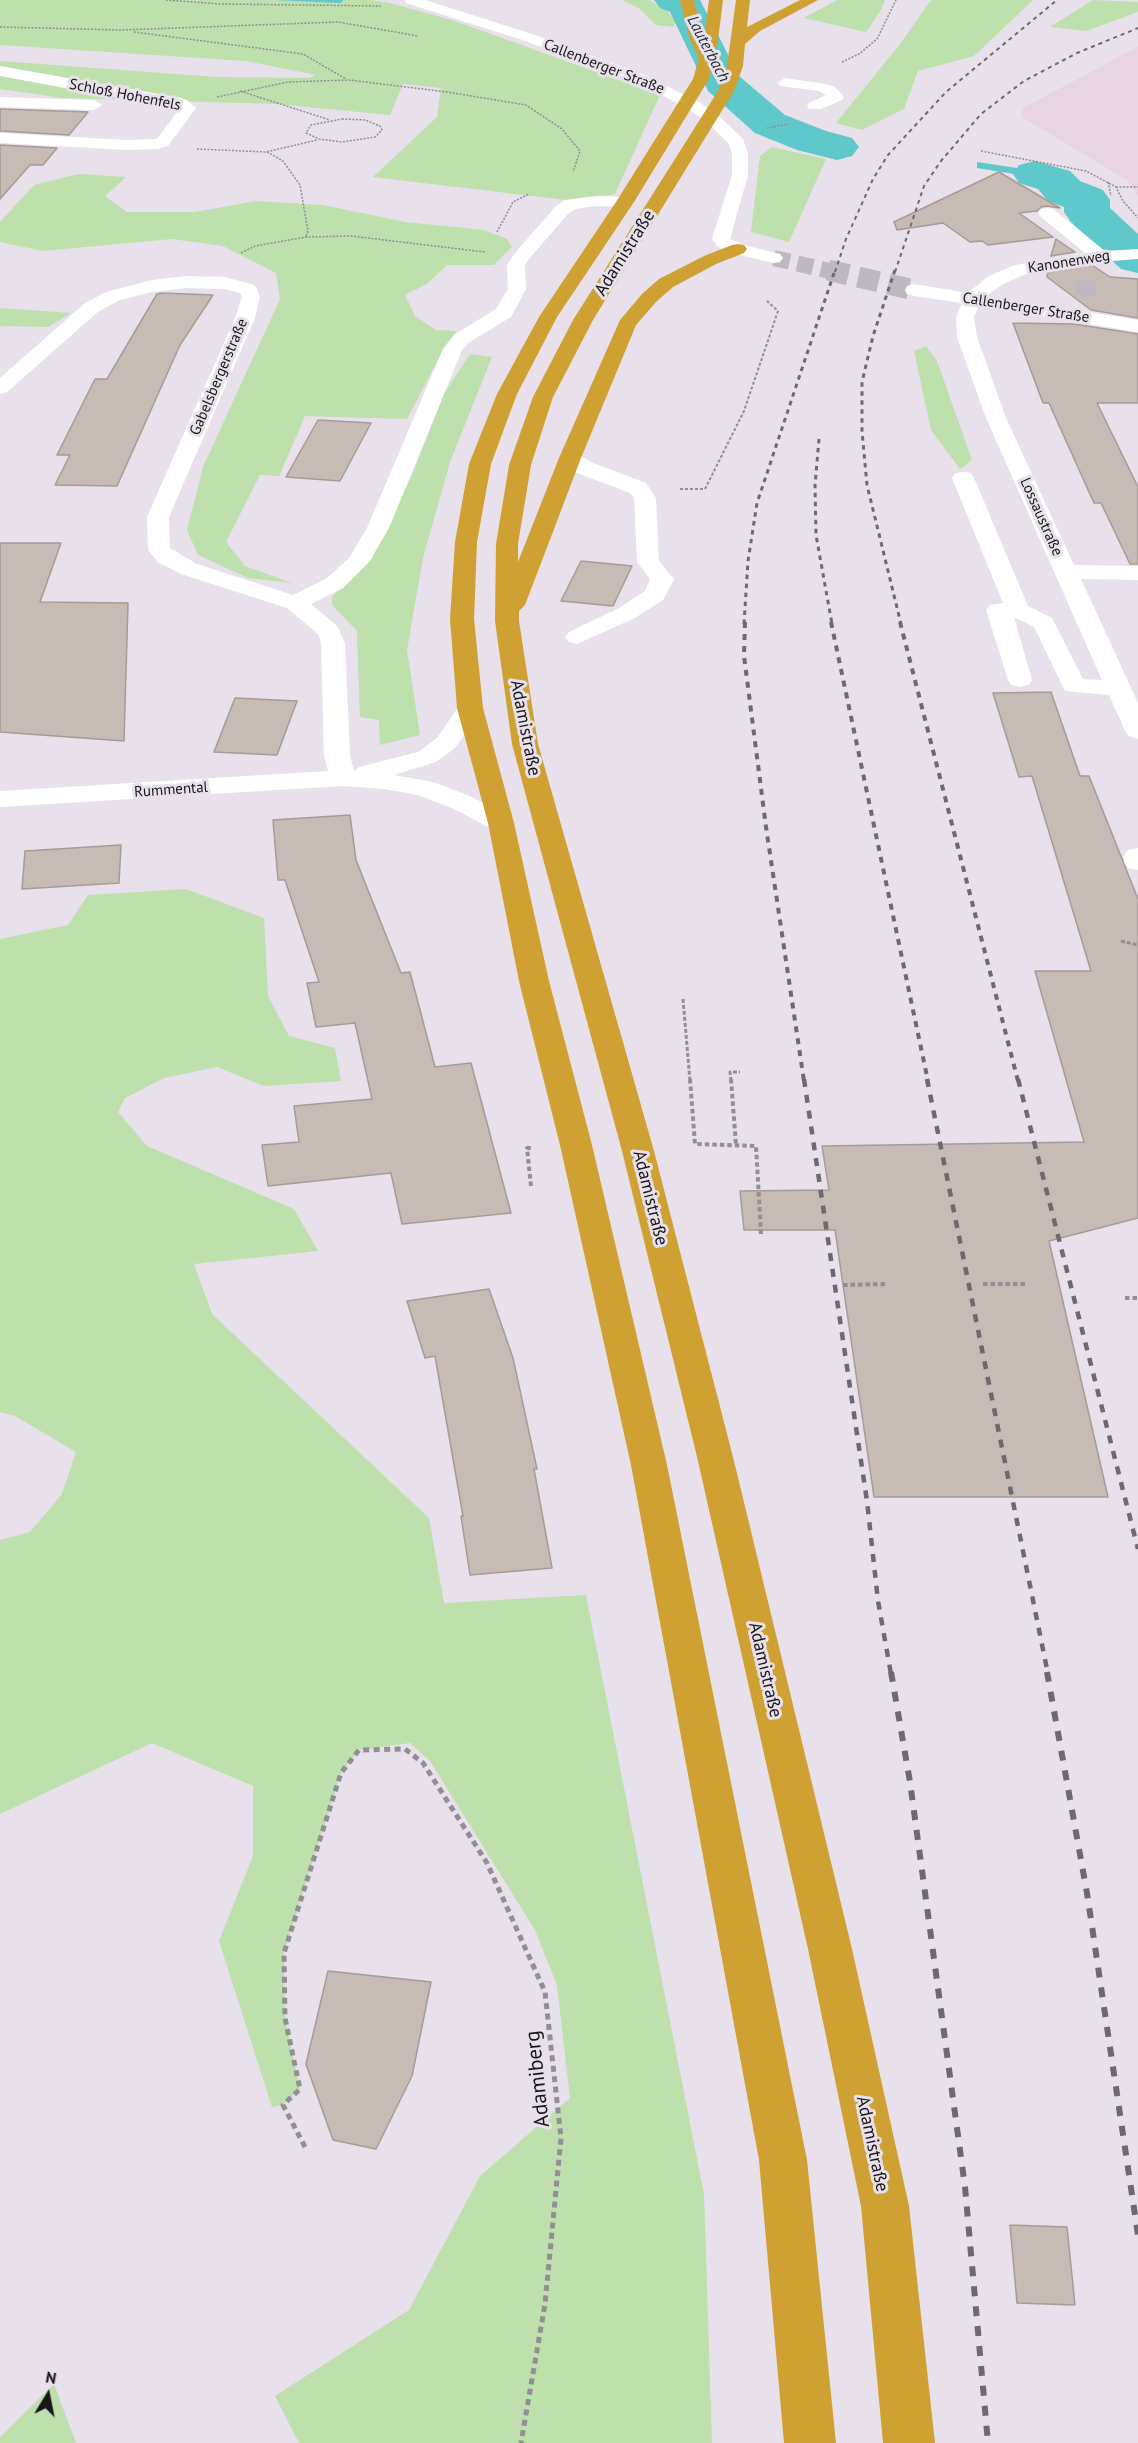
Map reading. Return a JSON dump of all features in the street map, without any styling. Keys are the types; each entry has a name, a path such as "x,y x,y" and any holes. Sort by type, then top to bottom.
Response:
{"highway":[{"path":"687,0 697,40 706,58"},
{"name":"Adamistraße","path":"716,0 706,58 695,91 548,317 507,394 480,464 466,542 462,619 470,708 501,823 534,981 576,1145 649,1465 783,2160 810,2443"},
{"name":"Adamistraße","path":"743,0 735,66 726,90 583,320 543,397 520,465 507,544 507,621 525,744 638,1151 716,1461 830,1949 885,2206 909,2443"},
{"path":"739,42 755,28 810,0"},
{"path":"507,621 570,458 627,324 649,298 666,284 710,260 738,249"}],"street":[{"name":"Callenberger Straße","path":"411,0 527,37 637,77 693,105 714,120 737,142 741,153 740,175 721,239 724,243 738,249"},
{"name":"Schloß Hohenfels","path":"0,71 181,103 188,108 162,143 158,144"},
{"path":"785,83 821,87 830,90 836,97 815,106"},
{"path":"0,102 188,108"},
{"path":"0,138 127,145 158,144"},
{"name":"Adamistraße","path":"521,257 562,210 572,204 596,201 624,202"},
{"path":"1047,213 1100,256"},
{"path":"738,249 774,258"},
{"name":"Kanonenweg","path":"973,299 988,286 1009,274 1050,262 1129,254"},
{"path":"343,778 337,755 333,643 330,631 295,603 335,583 358,562 378,528 453,349 461,339 504,313 517,289 516,265 521,257"},
{"path":"1073,259 1088,273"},
{"name":"Gabelsbergerstraße","path":"0,388 101,301 152,286 214,282 238,285 251,293 245,318 158,517 159,549 166,557 189,569 232,585 295,603"},
{"name":"Callenberger Straße","path":"914,290 1138,326"},
{"path":"1072,315 1086,296"},
{"name":"Lossaustraße","path":"973,299 965,317 965,323 985,389 1138,731"},
{"path":"570,458 585,468 638,488 645,498 648,562 662,579 655,595 627,613 577,638"},
{"path":"963,478 1018,610"},
{"path":"556,494 587,482 616,480"},
{"path":"1066,572 1138,573"},
{"path":"1020,680 998,610 1018,610 1044,623 1074,686 1119,688"},
{"name":"Rummental","path":"343,778 411,763 427,757 446,742 470,708"},
{"name":"Rummental","path":"0,799 343,778 384,781 424,788 463,802 501,823"},
{"path":"1138,856 1138,862"}],"path":[{"path":"166,0 220,4 389,6"},
{"path":"0,27 121,30 338,22 419,36"},
{"path":"121,30 303,54 349,80"},
{"path":"330,120 240,91 288,82 349,80 526,105 562,129 580,151 572,173"},
{"path":"330,120 365,120 382,129 375,137 342,142 319,139 306,133 307,129 319,122 330,120"},
{"path":"757,129 791,124"},
{"path":"158,144 177,148 266,152 319,139"},
{"path":"981,151 1068,166 1107,181 1116,187 1123,201 1138,218"},
{"path":"266,152 283,161 300,185 308,231 306,237"},
{"path":"1107,181 1111,196"},
{"path":"1116,187 1138,187"},
{"path":"521,257 502,250 498,246 496,229 513,202 533,192"},
{"path":"239,254 255,246 306,237 351,236 487,253"},
{"path":"638,488 705,489 744,411 778,311 767,301"},
{"path":"1121,941 1138,945"},
{"path":"682,999 695,1144 756,1146 761,1234"},
{"path":"736,1145 730,1072 740,1072"},
{"path":"527,1152 531,1186"},
{"path":"843,1285 886,1284"},
{"path":"983,1284 1025,1284"},
{"path":"1125,1298 1138,1298"},
{"name":"Adamiberg","path":"305,2147 283,2105 300,2089 285,2018 284,1953 341,1773 359,1750 405,1749 423,1763 487,1863 545,1992 561,2138 544,2304 521,2443"}],"shaded area":[{"path":"1138,47 1138,196 1127,180 1022,117 1023,108"}],"green space":[{"path":"0,0 372,0 455,21 660,95 615,194 574,201 373,177 437,117 441,88 403,84 390,115 276,104 63,98 0,89 0,61 216,77 309,78 316,75 246,61 0,45"},
{"path":"622,0 649,0 666,10 675,20 674,27 656,25 640,9"},
{"path":"837,0 885,0 866,32 804,18"},
{"path":"931,0 1033,0 974,56 918,71 904,109 862,130 836,123 900,44"},
{"path":"1093,0 1138,2 1138,12 1086,31 1050,27"},
{"path":"772,147 826,159 789,242 751,232 760,156"},
{"path":"78,174 126,177 105,196 127,212 195,212 256,201 323,205 405,222 484,230 507,239 512,247 494,265 447,265 427,284 405,295 415,316 436,330 456,331 440,356 407,419 305,416 279,476 260,475 226,542 245,566 292,583 248,578 198,555 187,530 203,467 280,299 276,273 223,246 172,239 43,251 0,242 0,222 34,185"},
{"path":"0,308 71,313 48,327 0,326"},
{"path":"926,346 937,361 972,460 960,469 931,430 914,351"},
{"path":"470,354 492,357 450,462 423,558 407,650 420,735 380,745 379,720 360,717 357,631 332,605 332,597 372,559 413,473 444,394"},
{"path":"186,889 264,918 268,996 289,1036 335,1048 341,1081 264,1086 217,1067 164,1078 125,1098 118,1112 147,1146 294,1209 318,1251 194,1264 212,1314 429,1518 444,1603 586,1595 704,2194 712,2443 299,2443 275,2396 409,2310 480,2176 570,2098 557,1985 535,1930 430,1761 410,1743 359,1750 341,1773 284,1953 285,2018 300,2089 283,2105 272,2107 219,1941 253,1856 253,1786 152,1743 0,1814 0,1540 30,1532 62,1494 76,1452 15,1416 0,1412 0,939 68,925 88,895"},
{"path":"54,2384 76,2443 0,2443 0,2437"}],"water":[{"path":"747,98 785,127 811,136 796,138 761,125 741,112"},
{"path":"977,162 1050,173 1067,179 1074,189 1093,195 1104,203 1106,213 1111,220 1137,244 1110,244 1100,229 1073,211 1073,200 1058,192 1045,179 977,168"}],"building":[{"path":"0,109 88,112 69,135 0,131"},
{"path":"0,145 57,148 43,165 30,165 0,199"},
{"path":"999,172 1060,208 1047,206 1037,211 1019,213 1053,237 988,245 982,241 970,242 943,223 897,230 894,222"},
{"path":"1056,239 1075,252 1051,256"},
{"path":"1092,265 1110,277 1138,279 1138,318 1091,310 1047,277 1048,272"},
{"path":"157,294 213,295 180,345 117,486 55,485 70,455 57,455 95,379 107,379"},
{"path":"1013,323 1074,324 1138,334 1138,403 1097,403 1138,487 1138,564 1130,564 1101,503 1094,503 1049,403 1043,403"},
{"path":"318,420 371,423 340,481 286,477"},
{"path":"0,543 61,543 40,602 128,603 124,741 0,732"},
{"path":"581,561 632,566 613,606 561,601"},
{"path":"1051,692 1080,776 1089,776 1138,899 1138,1218 1049,1241 1108,1497 874,1497 835,1230 744,1230 740,1191 829,1190 822,1146 1084,1142 1035,971 1091,971 1032,776 1019,777 993,693"},
{"path":"235,698 297,701 277,755 214,752"},
{"path":"350,815 356,860 401,973 410,972 435,1067 471,1063 511,1213 402,1224 391,1173 268,1186 262,1145 299,1142 294,1106 372,1099 355,1023 316,1027 307,983 319,982 285,880 278,880 273,820"},
{"path":"121,845 119,883 22,889 25,851"},
{"path":"489,1289 513,1358 537,1469 534,1469 552,1568 470,1575 461,1516 463,1516 435,1356 425,1358 407,1301"},
{"path":"328,1971 431,1982 412,2076 376,2149 333,2140 306,2064"},
{"path":"1010,2225 1067,2227 1075,2305 1017,2303"}],"waterway":[{"path":"279,0 340,1"},
{"name":"Lauterbach","path":"673,0 685,5 722,82 770,124 812,141 837,147"},
{"name":"Lauterbach","path":"1035,174 1054,180 1064,191 1087,200 1087,212 1138,259"}],"tunnel":[{"path":"774,258 834,272"},
{"path":"828,270 914,290"},
{"path":"1086,296 1087,281"}],"railway":[{"path":"835,272 846,239 873,179 888,155 946,92 1057,0"},
{"path":"895,272 924,186 941,161 981,114 1024,81 1077,53 1138,28"},
{"path":"744,624 748,561 757,503 835,270"},
{"path":"895,270 873,336 862,382 862,431 867,485 901,624"},
{"path":"819,439 815,485 816,535 832,624"},
{"path":"745,622 744,656 766,827 804,1081"},
{"path":"831,622 928,1081"},
{"path":"900,622 1018,1081"},
{"path":"804,1079 867,1501 878,1601 891,1674"},
{"path":"927,1079 1048,1674"},
{"path":"1018,1079 1138,1549"},
{"path":"891,1672 910,1782 965,2187 988,2443"},
{"path":"1047,1672 1087,1893 1138,2235"}]}
